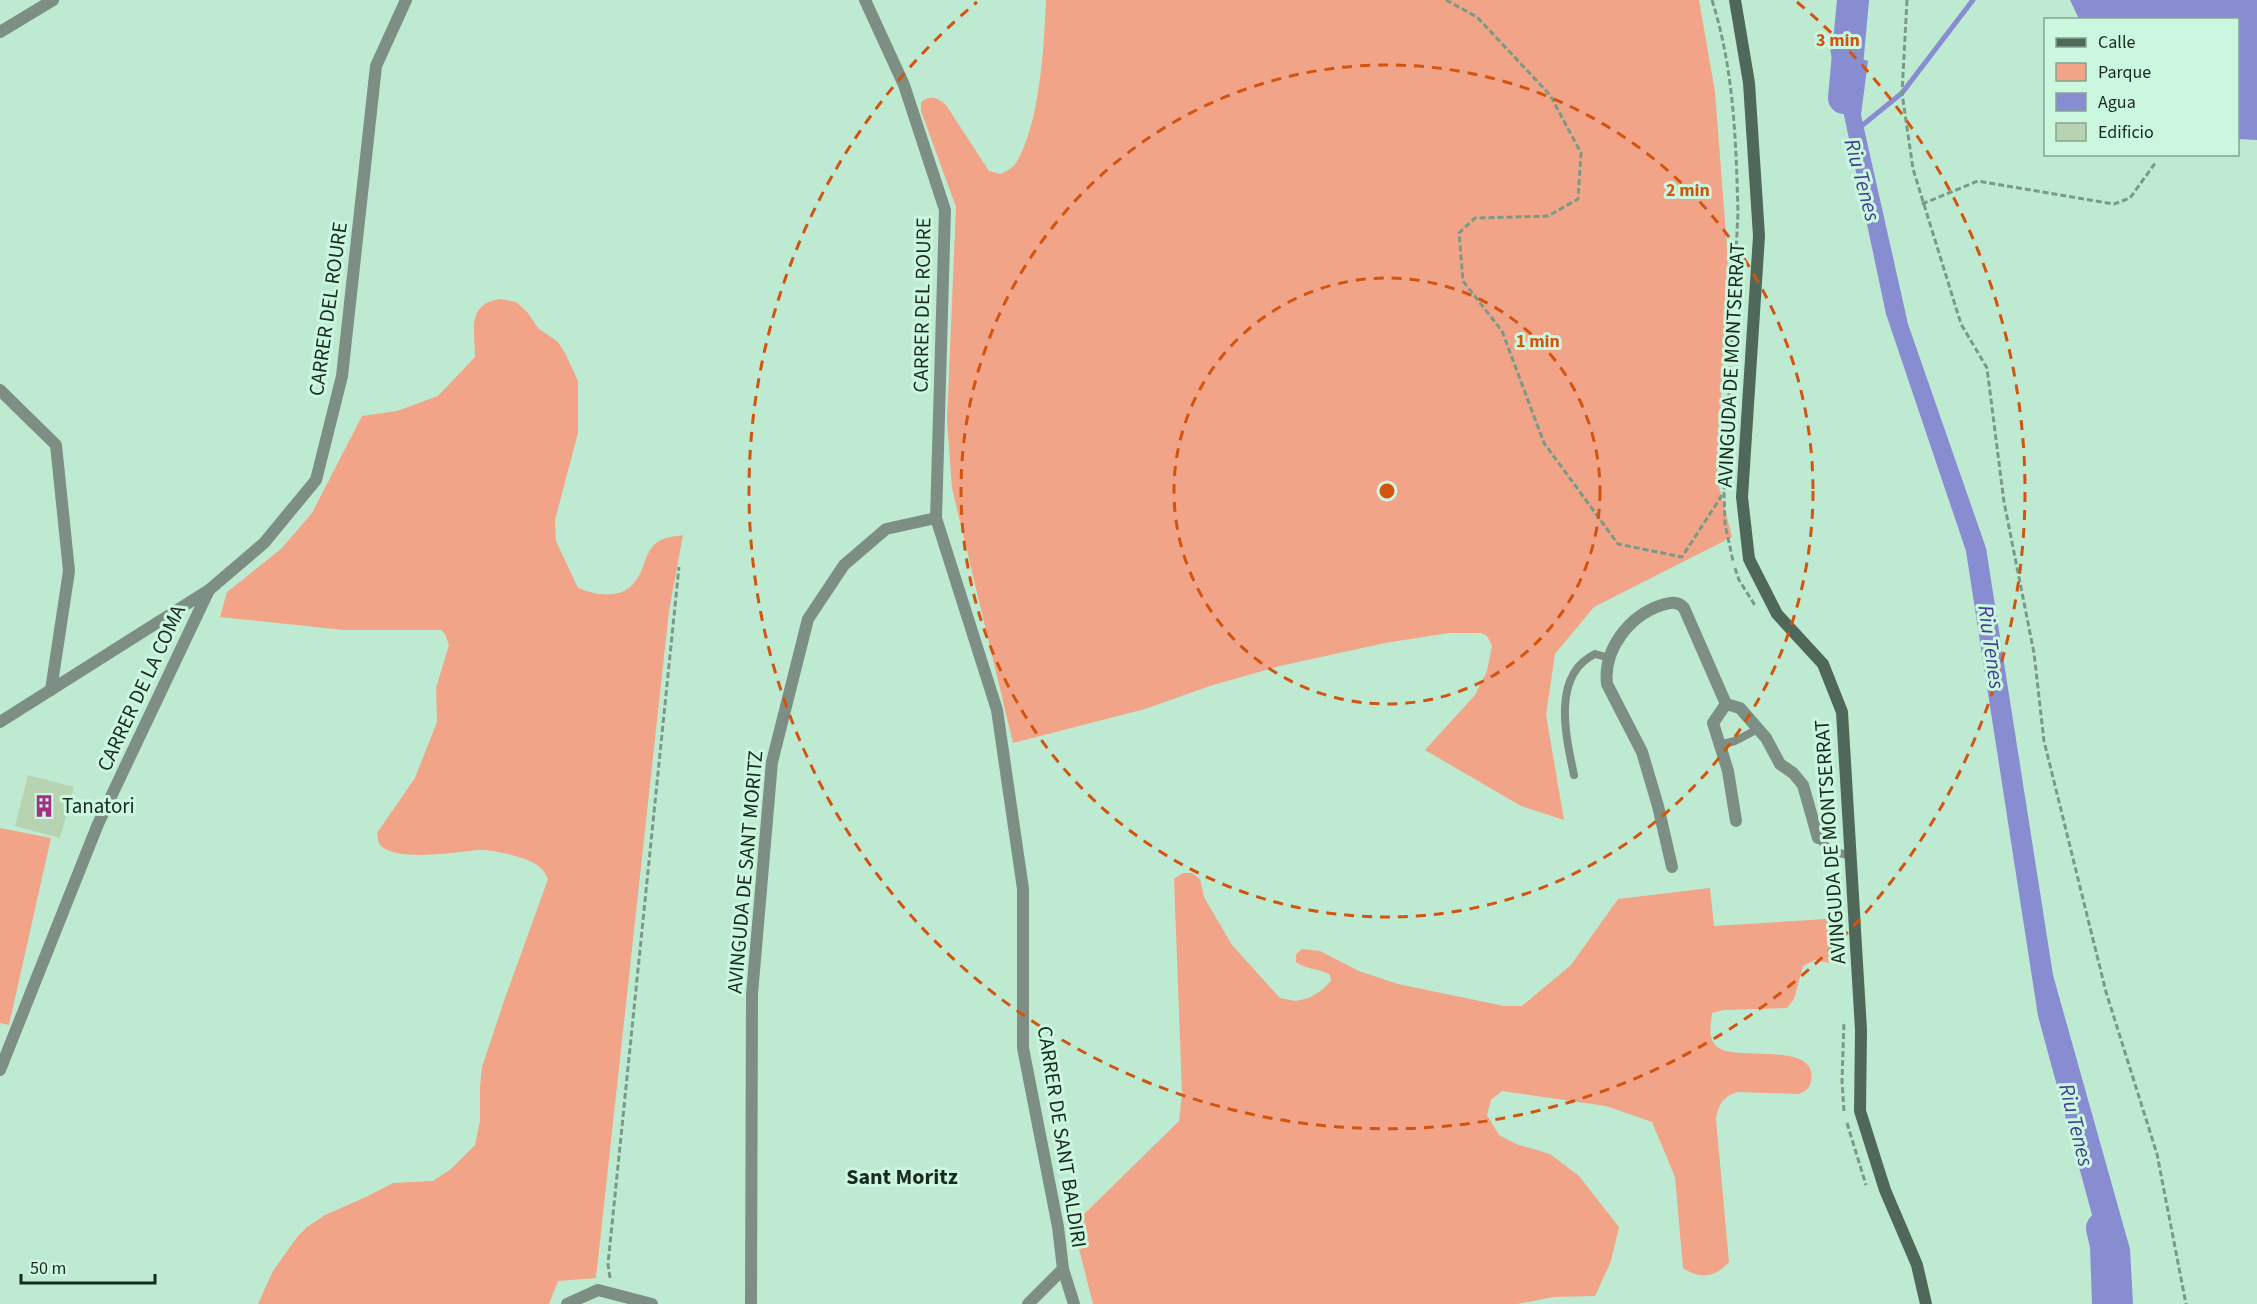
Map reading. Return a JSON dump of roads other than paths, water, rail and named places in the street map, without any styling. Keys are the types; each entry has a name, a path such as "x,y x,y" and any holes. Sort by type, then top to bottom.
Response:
{"street":[{"path":"0,32 53,0"},
{"name":"CARRER DEL ROURE","path":"0,722 209,590 264,543 316,480 342,376 376,66 406,0"},
{"name":"CARRER DEL ROURE","path":"865,0 904,85 945,210 936,518"},
{"name":"AVINGUDA DE MONTSERRAT","path":"1735,0 1749,83 1759,236 1742,498 1749,559 1777,614 1823,663 1842,712 1861,1030 1860,1111 1885,1190 1917,1265 1926,1304"},
{"path":"0,390 56,445 69,571 51,690"},
{"name":"CARRER DE SANT BALDIRI","path":"936,518 997,710 1023,889 1023,1048 1058,1227 1063,1269 1074,1304"},
{"name":"AVINGUDA DE SANT MORITZ","path":"751,1304 752,994 772,762 808,620 844,565 886,529 936,518"},
{"name":"CARRER DE LA COMA","path":"0,1070 98,824 209,590"},
{"path":"1672,867 1658,806 1642,752 1607,684 1606,673 1619,637 1626,627 1654,607 1669,603 1681,604 1726,704 1740,708 1766,738 1774,757 1803,785 1818,838"},
{"path":"1726,704 1713,723 1728,771 1736,821"},
{"path":"1028,1304 1063,1269"},
{"path":"567,1304 598,1290 652,1304"}],"lane":[{"path":"1574,775 1566,741 1564,712 1566,692 1575,670 1586,658 1595,654 1610,658"},
{"path":"1719,745 1742,738 1758,729"},
{"path":"1818,838 1831,851 1852,856"}],"water":[{"path":"2070,0 2257,0 2257,140 2239,139 2239,18 2079,18"},
{"path":"1830,49 1868,61 1861,115 1908,324 1986,548 2053,975 2130,1249 2133,1304 2108,1304 2107,1270 2038,1016 1966,551 1886,314"}],"waterway":[{"name":"Riu Tenes","path":"1844,98 1853,0"},
{"path":"1859,128 1902,93 1973,0"},
{"name":"Riu Tenes","path":"2102,1228 2106,1246 2108,1304"}],"place":[{"name":"Tanatori","path":"44,806"}],"district":[{"name":"Sant Moritz","path":"902,1177"}]}
